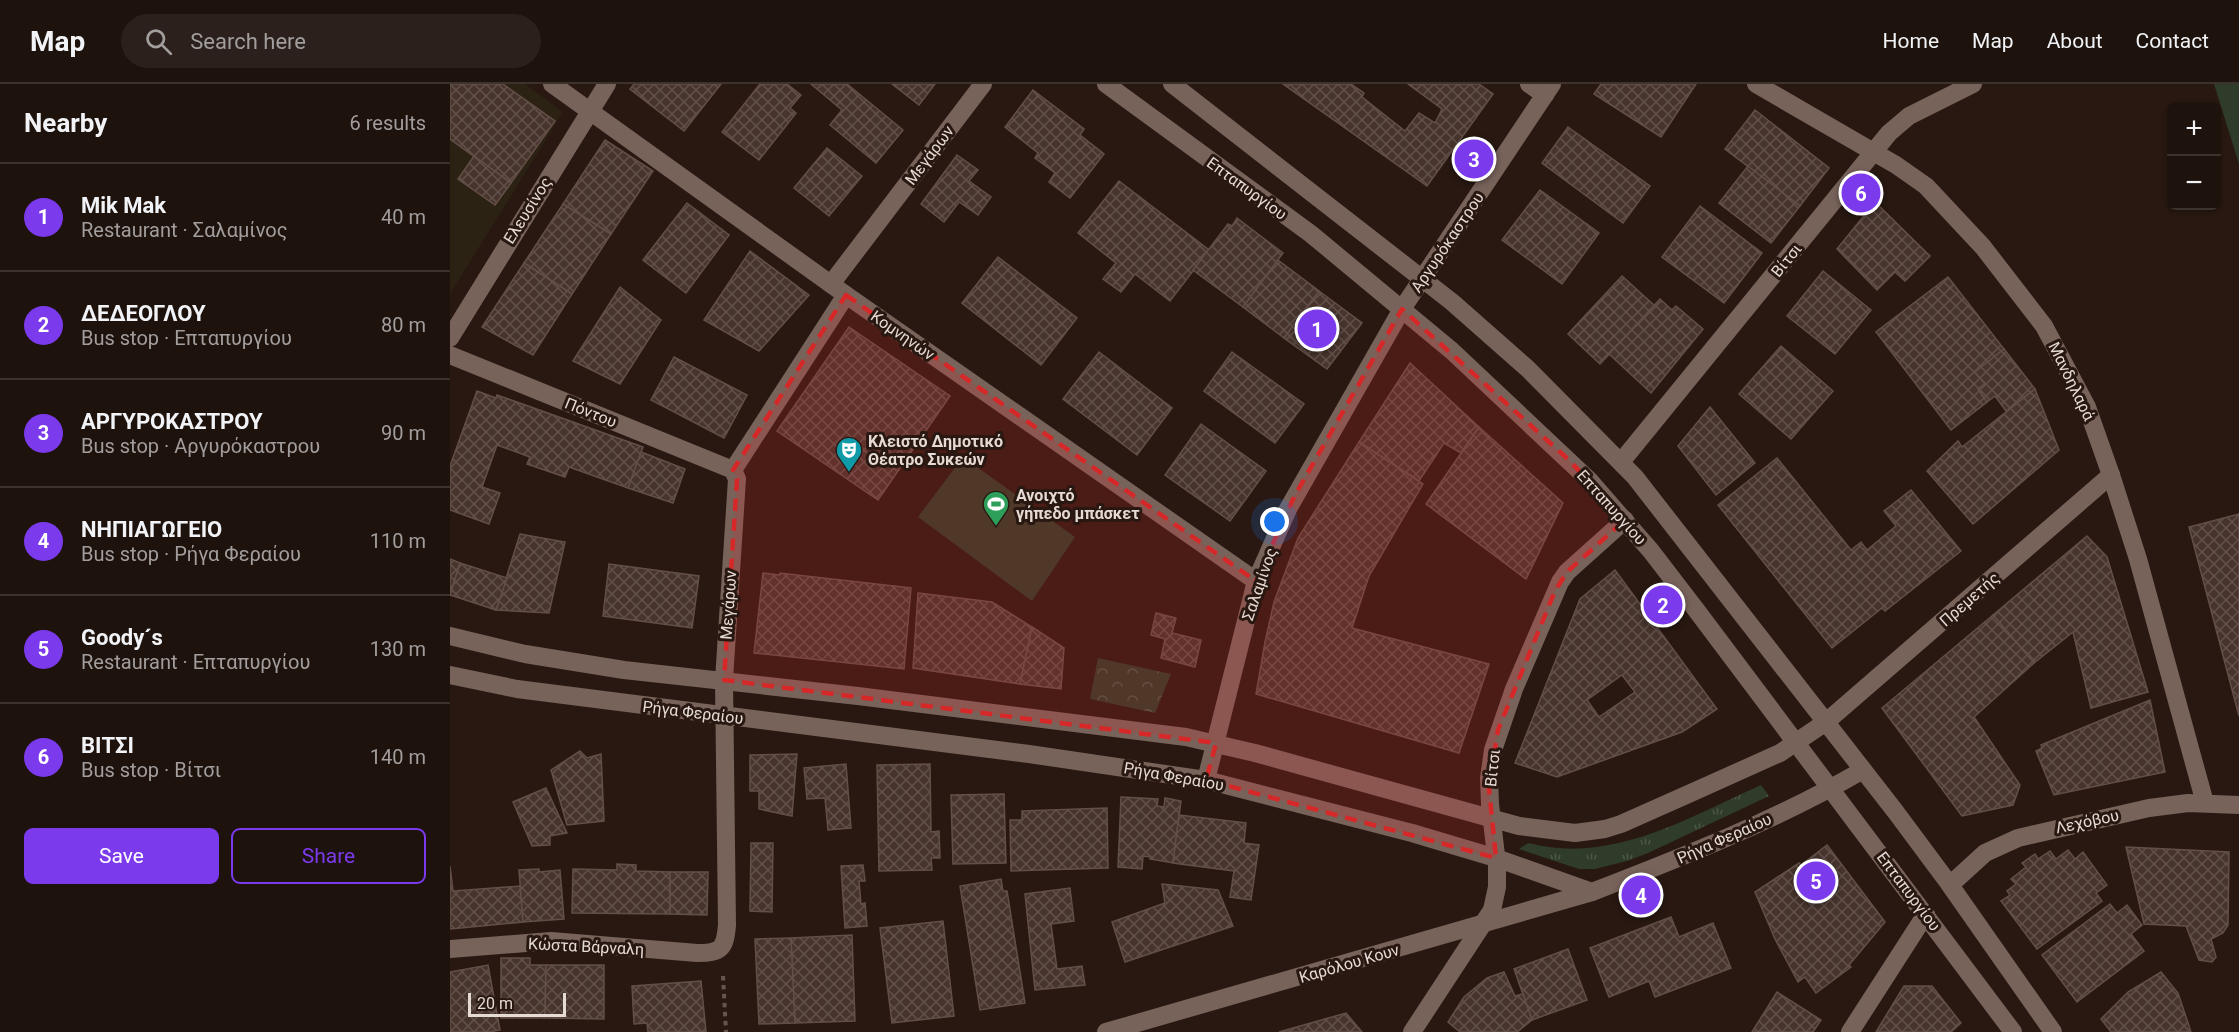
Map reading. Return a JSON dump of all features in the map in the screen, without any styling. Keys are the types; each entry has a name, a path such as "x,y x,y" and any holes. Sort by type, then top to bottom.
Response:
{"street":[{"name":"Κομνηνών","path":"552,84 846,296 1256,581"},
{"name":"Ελευσίνος","path":"450,338 607,84"},
{"name":"Μεγάρων","path":"831,284 983,84"},
{"name":"Επταπυργίου","path":"1106,84 1311,234 1452,351 1569,460 1625,520 1697,611 2013,1032"},
{"path":"1172,84 1452,302 1528,369 1621,462 1669,518 1863,770 1950,885 2053,1032"},
{"path":"1529,84 1548,90"},
{"name":"Μανδηλαρά","path":"1756,84 1915,177 1939,198 1983,247 2044,326 2080,392 2111,475 2138,559 2205,803"},
{"name":"Βίτσι","path":"1621,462 1895,127 1909,116 1972,84"},
{"name":"Αργυρόκαστρου","path":"1402,309 1548,90"},
{"path":"733,470 846,296"},
{"name":"Σαλαμίνος","path":"1206,780 1256,581 1295,495 1402,309"},
{"name":"Πόντου","path":"450,355 733,470"},
{"name":"Μεγάρων","path":"721,948 725,940 727,925 723,716 737,479 733,470"},
{"name":"Πρεμετής","path":"1826,722 2111,475"},
{"name":"Βίτσι","path":"1412,1032 1484,924 1496,896 1496,858 1491,819 1490,771 1498,730 1555,591 1567,572 1625,520"},
{"name":"Ρήγα Φεραίου","path":"450,636 567,662 1174,735 1216,743 1491,819 1560,832 1582,833 1605,829 1796,744 1826,722"},
{"name":"Ρήγα Φεραίου","path":"450,675 517,689 1029,754 1206,780 1412,833 1496,858 1592,892 1726,839 1831,789 1863,770"},
{"path":"450,685 471,680"},
{"name":"Λεχόβου","path":"1950,885 1985,853 2018,838 2149,808 2205,803 2239,805"},
{"name":"Καρόλου Κουν","path":"1106,1032 1592,892"},
{"path":"1850,1032 1926,914"},
{"name":"Κώστα Βάρναλη","path":"450,949 535,941 569,941 697,953 713,953 721,948"}],"path":[{"path":"721,948 726,1032"}],"highlighted area":[{"path":"846,295 1256,581 1295,495 1402,309 1569,460 1625,520 1567,572 1555,591 1498,730 1489,788 1496,858 1206,780 1216,743 724,680 737,479 733,470"}],"shaded area":[{"path":"450,84 525,84 563,112 450,294"}],"green space":[{"path":"2214,84 2239,84 2239,164 2221,102"},
{"name":"Ανοιχτό γήπεδο μπάσκετ","path":"963,457 1075,537 1032,601 918,517"},
{"path":"1098,658 1171,674 1155,713 1090,699"},
{"path":"1761,785 1769,796 1627,861 1595,869 1579,869 1519,849 1528,843 1559,848 1589,848 1619,843 1677,824"}],"building":[{"path":"450,84 503,84 555,121 511,183 450,139"},
{"path":"634,84 721,84 684,131 630,89"},
{"path":"760,84 787,84 801,95 790,108 796,113 759,160 722,132"},
{"path":"811,84 847,84 903,130 876,163 830,125 842,110"},
{"path":"892,84 935,84 919,105"},
{"path":"1283,84 1351,84 1364,93 1362,97 1405,131 1419,113 1435,123 1442,109 1408,84 1479,84 1493,94 1427,186"},
{"path":"1601,84 1696,84 1661,137 1594,94"},
{"path":"1033,90 1084,129 1080,135 1104,154 1070,198 1049,182 1055,173 1035,158 1038,153 1005,127"},
{"path":"1755,110 1829,168 1800,206 1725,149"},
{"path":"1568,127 1650,186 1623,223 1542,163"},
{"path":"605,140 653,171 611,234 563,204"},
{"path":"827,148 862,176 829,216 794,188"},
{"path":"957,155 978,170 969,181 991,197 978,215 959,202 944,222 921,204"},
{"path":"474,156 511,183 495,205 458,179"},
{"path":"1748,166 1800,206 1771,243 1719,203"},
{"path":"1119,181 1209,250 1170,301 1135,274 1121,292 1103,279 1116,263 1078,233"},
{"path":"1540,190 1599,233 1562,284 1502,240"},
{"path":"1875,202 1930,256 1905,281 1895,272 1877,290 1837,249"},
{"path":"687,203 729,235 686,293 643,260"},
{"path":"563,204 611,234 572,294 524,263"},
{"path":"1700,206 1762,253 1724,303 1662,257"},
{"path":"1237,218 1283,253 1243,307 1193,270 1228,224 1232,226"},
{"path":"750,251 809,295 759,351 704,320"},
{"path":"998,257 1077,318 1041,365 962,303"},
{"path":"1278,260 1319,291 1284,338 1243,307"},
{"path":"524,263 572,294 533,355 482,327"},
{"path":"1823,271 1871,310 1835,354 1787,316"},
{"path":"1622,276 1655,306 1600,364 1568,334"},
{"path":"1948,277 2004,349 1975,372 1985,384 1978,389 1987,402 1951,430 1876,332"},
{"path":"620,287 661,320 620,384 573,361"},
{"path":"1319,291 1362,323 1327,369 1284,338"},
{"path":"1660,299 1672,310 1676,306 1703,329 1651,393 1609,354"},
{"path":"849,327 950,396 878,500 777,431"},
{"path":"1781,346 1833,391 1791,439 1739,394"},
{"path":"2004,349 2035,389 2006,411 1995,396 1987,402 1978,389 1985,384 1975,372"},
{"path":"1099,352 1172,408 1137,455 1063,399"},
{"path":"1232,352 1304,404 1275,443 1204,391"},
{"path":"674,357 747,395 724,438 651,400"},
{"path":"1410,363 1479,427 1461,453 1444,443 1419,481 1359,442"},
{"path":"2035,389 2059,450 1973,524 1927,471 1958,441 1962,447"},
{"path":"477,391 496,398 497,395 643,447 628,488 569,467 565,477 527,464 530,457 497,445 482,487 500,493 489,524 450,510 450,466"},
{"path":"1710,407 1755,463 1716,495 1678,446"},
{"path":"1201,424 1266,471 1230,521 1165,475"},
{"path":"1479,427 1563,503 1526,579 1426,504"},
{"path":"1359,442 1423,484 1369,576 1352,628 1489,664 1459,753 1256,694 1274,602 1298,538"},
{"path":"641,452 685,469 673,503 628,488"},
{"path":"1777,458 1851,550 1861,542 1867,550 1896,526 1884,511 1911,490 1961,551 1885,611 1882,608 1832,648 1718,505"},
{"path":"2239,514 2239,716 2189,527"},
{"path":"520,534 565,542 549,613 496,610"},
{"path":"2087,536 2107,557 2148,692 2091,708 2073,632 2034,663 1993,615"},
{"path":"450,559 460,563 450,595"},
{"path":"460,563 507,578 496,610 450,595"},
{"path":"609,564 699,576 692,628 603,616"},
{"path":"1615,570 1717,709 1682,732 1557,777 1515,763 1580,599","holes":["1622,675 1635,692 1599,717 1587,700"]},
{"path":"763,573 911,588 904,669 754,653"},
{"path":"918,593 992,602 1032,627 1020,684 913,668"},
{"path":"1156,613 1176,618 1172,633 1201,640 1195,667 1161,658 1165,639 1151,635"},
{"path":"1993,615 2034,663 1974,717 2020,785 2013,805 1962,816 1882,708"},
{"path":"1032,627 1064,648 1061,689 1020,684"},
{"path":"2150,700 2165,772 2054,795 2036,751 2042,748 2041,745"},
{"path":"580,751 587,758 601,754 604,821 567,825 551,770"},
{"path":"797,754 792,816 759,809 759,791 750,791 750,755"},
{"path":"846,764 851,828 828,830 825,798 807,799 804,768"},
{"path":"930,764 931,832 939,831 940,858 931,858 932,870 879,871 877,765"},
{"path":"546,788 567,833 550,836 550,845 532,846 513,802"},
{"path":"1004,794 1006,863 953,864 951,795"},
{"path":"1121,797 1158,799 1157,806 1164,807 1165,798 1181,801 1173,863 1143,856 1142,869 1118,867"},
{"path":"1107,808 1108,868 1011,871 1010,820 1022,820 1022,811"},
{"path":"1179,815 1246,823 1244,843 1259,845 1251,900 1230,897 1234,871 1173,863"},
{"path":"751,843 773,843 772,912 750,911"},
{"path":"1827,845 1885,922 1849,965 1851,967 1816,993 1805,977 1798,982 1775,939 1755,892 1799,863 1801,865"},
{"path":"2126,847 2229,852 2228,925 2223,933 2211,939 2216,957 2212,962 2199,960 2186,926 2144,924"},
{"path":"2068,850 2075,859 2083,852 2107,885 2096,893 2102,901 2037,949 2001,901 2010,895 2007,891 2016,884 2011,879 2026,867 2022,863 2035,854 2038,859 2050,851 2056,859"},
{"path":"617,864 636,865 636,871 670,872 670,914 572,913 573,869 617,870"},
{"path":"863,865 865,881 859,881 861,904 865,903 867,926 845,928 841,866"},
{"path":"450,866 453,891 520,886 523,922 450,929"},
{"path":"539,869 539,872 560,870 564,919 523,922 519,870"},
{"path":"670,872 708,872 707,915 670,914"},
{"path":"1001,879 1003,891 1007,891 1025,1003 980,1010 960,886"},
{"path":"1162,884 1218,890 1233,926 1125,962 1112,922 1165,903"},
{"path":"1070,888 1074,921 1051,924 1057,969 1082,966 1085,985 1035,990 1025,894"},
{"path":"2110,904 2117,913 2127,905 2142,925 2131,934 2144,951 2077,1002 2042,955"},
{"path":"1671,917 1679,937 1713,923 1731,968 1655,997 1649,981 1609,997 1590,948"},
{"path":"943,921 954,1016 892,1023 880,928"},
{"path":"852,935 855,1021 795,1023 791,938"},
{"path":"791,938 795,1023 759,1024 755,939"},
{"path":"1568,949 1587,1000 1532,1020 1514,969"},
{"path":"501,958 530,958 530,965 546,965 545,1018 501,1018"},
{"path":"488,965 500,1030 450,1032 450,972"},
{"path":"546,965 604,965 604,1019 545,1018"},
{"path":"1504,972 1515,996 1523,994 1532,1020 1517,1032 1460,1032 1448,1022 1464,997 1487,978"},
{"path":"2161,972 2178,993 2191,1032 2111,1032 2101,1019 2128,992"},
{"path":"701,981 706,1032 648,1032 647,1023 634,1024 632,986"},
{"path":"1904,986 1932,986 1961,1023 1951,1032 1876,1032"},
{"path":"1777,992 1821,1020 1813,1032 1752,1032"},
{"path":"1346,1013 1362,1032 1279,1032"}],"place":[{"name":"ΑΡΓΥΡΟΚΑΣΤΡΟΥ","path":"1474,159"},
{"name":"ΒΙΤΣΙ","path":"1861,193"},
{"name":"Mik Mak","path":"1317,329"},
{"name":"Κλειστό Δημοτικό Θέατρο Συκεών","path":"849,473"},
{"name":"Ανοιχτό γήπεδο μπάσκετ","path":"996,527"},
{"name":"ΔΕΔΕΟΓΛΟΥ","path":"1663,605"},
{"name":"Goody´s","path":"1816,881"},
{"name":"ΝΗΠΙΑΓΩΓΕΙΟ","path":"1641,895"}]}
